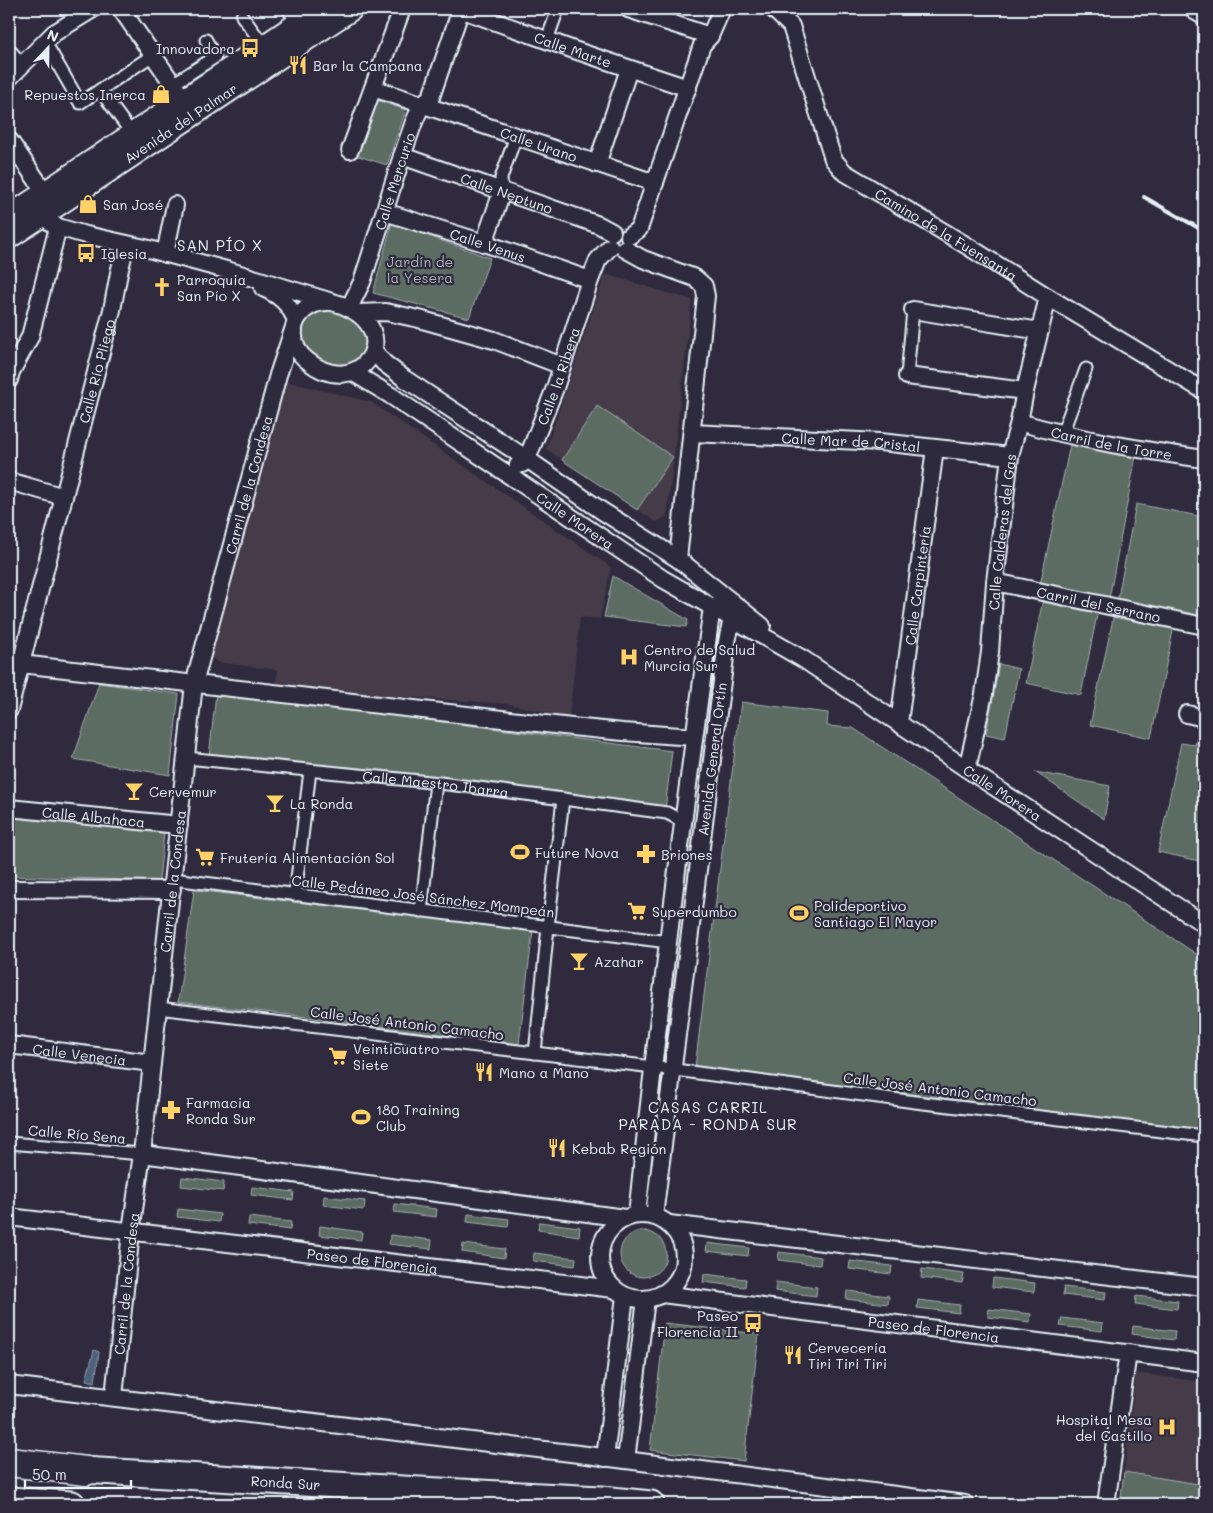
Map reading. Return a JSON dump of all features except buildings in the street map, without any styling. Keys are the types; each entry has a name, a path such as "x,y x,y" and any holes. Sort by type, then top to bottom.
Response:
{"highway":[{"path":"9,1462 86,1471"}],"main road":[{"name":"Avenida del Palmar","path":"9,216 48,212 178,92 320,9"},
{"name":"Avenida del Palmar","path":"9,237 351,9"},
{"path":"1197,9 1204,13"},
{"name":"Ronda Sur","path":"9,1466 600,1499 651,1504"},
{"path":"9,1500 72,1504"}],"street":[{"path":"9,53 14,72 54,33 93,9"},
{"path":"121,9 178,92 215,57 206,40"},
{"path":"350,150 402,9"},
{"name":"Calle Marte","path":"460,9 688,88"},
{"name":"Calle Mercurio","path":"353,311 414,122 422,104 431,97 460,9"},
{"path":"547,40 558,9"},
{"path":"628,9 710,36"},
{"name":"Calle la Ribera","path":"527,460 556,388 598,260 619,241 639,229 702,45 710,36 722,9"},
{"name":"Camino de la Fuensanta","path":"773,9 791,26 833,159 844,172 1204,391"},
{"path":"242,16 259,39"},
{"path":"45,42 80,103 153,55"},
{"path":"597,164 629,69"},
{"path":"373,88 422,104"},
{"path":"100,90 127,127"},
{"name":"Calle Urano","path":"422,104 655,183"},
{"path":"484,243 502,192 502,178 516,136"},
{"path":"9,140 40,185 48,212 30,337 11,372 9,380"},
{"name":"Calle Neptuno","path":"402,156 599,225 643,260 695,278 704,286 706,296 692,433"},
{"path":"165,254 175,205"},
{"path":"48,212 82,234 230,271 353,311 386,312 419,319 494,340 562,366"},
{"name":"Calle Venus","path":"385,212 484,243 590,280"},
{"name":"Calle Río Pliego","path":"9,710 15,662 64,497 112,310 126,244"},
{"path":"230,271 268,290 284,301 290,308 295,324 293,334 295,345 305,359 315,367"},
{"name":"Calle Calderas del Gas","path":"966,768 984,694 990,652 995,582 1010,456 1048,297"},
{"name":"Carril de la Condesa","path":"114,1397 130,1231 142,1154 194,684 278,375 295,324 299,315 308,306 328,302"},
{"path":"1025,391 907,376 912,310 1040,331"},
{"path":"278,375 286,367 294,363 308,364 329,372 345,373 352,372 365,364 373,350 372,329 368,323 353,311"},
{"name":"Calle Morera","path":"373,350 384,363 399,375 602,511 678,559 732,610 966,768 1204,924"},
{"path":"1062,434 1086,369"},
{"name":"Calle Morera","path":"352,372 390,395 663,579 712,607"},
{"name":"Carril de la Torre","path":"1019,422 1062,434 1147,451 1204,458"},
{"path":"678,559 692,433"},
{"name":"Calle Mar de Cristal","path":"692,433 880,442 1010,456"},
{"name":"Calle Carpintería","path":"899,723 935,448"},
{"path":"480,455 515,465 522,464 527,460"},
{"path":"9,481 64,497"},
{"name":"Carril del Serrano","path":"995,582 1204,626"},
{"path":"712,607 732,610"},
{"name":"Avenida General Ortín","path":"631,1216 653,1067 712,607"},
{"name":"Avenida General Ortín","path":"654,1216 732,610"},
{"path":"15,662 606,730 694,737"},
{"path":"1187,714 1204,718"},
{"name":"Calle Maestro Ibarra","path":"186,758 436,783 563,799 667,813 684,822"},
{"path":"295,895 310,771"},
{"path":"421,911 436,783"},
{"path":"536,1053 563,799"},
{"name":"Calle Albahaca","path":"9,808 179,825"},
{"path":"9,889 173,885"},
{"name":"Calle Pedáneo José Sánchez Mompeán","path":"173,885 295,895 668,942"},
{"name":"Calle José Antonio Camacho","path":"158,1008 653,1067 915,1102 1204,1136"},
{"name":"Calle Venecia","path":"9,1044 152,1063"},
{"name":"Calle Río Sena","path":"9,1143 142,1154"},
{"path":"142,1154 631,1216 654,1216 669,1224 1204,1287"},
{"path":"631,1216 617,1222 604,1237 599,1255 603,1274 620,1292 635,1298 646,1299 662,1294 670,1288 681,1274 684,1256 683,1247 680,1238 669,1224"},
{"name":"Paseo de Florencia","path":"9,1217 620,1292"},
{"path":"605,1458 620,1292"},
{"name":"Paseo de Florencia","path":"662,1294 1204,1363"},
{"path":"626,1460 646,1299"},
{"path":"1106,1504 1128,1353"},
{"path":"9,1385 626,1460 965,1504"}],"shaded area":[{"path":"605,274 692,300 667,516 656,522 546,449"},
{"path":"284,381 371,402 611,567 600,619 580,617 569,718 509,704 275,688 278,670 216,662 210,655 263,471"},
{"name":"Hospital Mesa del Castillo","path":"1136,1373 1204,1382 1204,1504 1120,1504"}],"green space":[{"path":"374,99 406,110 387,165 352,154"},
{"name":"Jardín de la Yesera","path":"392,223 490,258 469,318 373,293"},
{"path":"323,310 345,316 363,331 365,345 363,353 358,359 345,365 331,365 319,359 309,350 303,339 302,327 309,317"},
{"path":"597,406 673,457 637,510 562,460"},
{"path":"1070,445 1136,456 1109,599 1040,585"},
{"path":"1136,504 1204,517 1204,618 1117,602"},
{"path":"613,576 688,620 686,627 604,617"},
{"path":"1043,599 1098,610 1081,695 1026,683"},
{"path":"1114,614 1174,626 1151,738 1090,725"},
{"path":"999,664 1019,669 1005,738 986,734"},
{"path":"99,683 179,694 170,775 73,759"},
{"path":"216,693 672,751 665,810 208,766"},
{"path":"741,702 828,713 827,726 853,728 1204,959 1204,1131 695,1067"},
{"path":"1197,738 1204,740 1204,862 1158,852 1181,743 1195,745"},
{"path":"1035,772 1110,786 1104,819"},
{"path":"11,816 164,833 159,881 9,876 9,825"},
{"path":"194,890 533,930 519,1044 178,1002"},
{"path":"182,1177 224,1182 223,1191 181,1186"},
{"path":"252,1187 294,1192 293,1200 251,1195"},
{"path":"324,1196 365,1201 364,1210 323,1205"},
{"path":"395,1204 437,1209 436,1217 394,1212"},
{"path":"178,1209 220,1214 219,1222 177,1217"},
{"path":"468,1214 509,1219 508,1227 467,1222"},
{"path":"249,1217 291,1222 290,1230 248,1225"},
{"path":"539,1222 580,1227 579,1236 538,1230"},
{"path":"320,1226 362,1232 361,1240 319,1235"},
{"path":"648,1231 660,1237 665,1245 665,1263 660,1271 652,1276 638,1277 626,1271 621,1263 620,1249 626,1237 634,1232"},
{"path":"390,1235 432,1240 431,1249 389,1244"},
{"path":"707,1243 749,1248 748,1256 706,1251"},
{"path":"463,1244 505,1249 504,1258 462,1252"},
{"path":"779,1252 821,1257 820,1265 778,1260"},
{"path":"534,1253 576,1258 575,1266 533,1261"},
{"path":"850,1261 892,1266 891,1274 849,1269"},
{"path":"922,1269 964,1274 962,1283 921,1278"},
{"path":"704,1274 746,1279 745,1287 703,1282"},
{"path":"993,1278 1035,1283 1034,1292 992,1287"},
{"path":"776,1282 817,1287 816,1296 775,1291"},
{"path":"1064,1287 1106,1292 1105,1300 1063,1295"},
{"path":"847,1291 889,1296 888,1304 846,1299"},
{"path":"1136,1296 1178,1301 1177,1309 1135,1304"},
{"path":"918,1300 960,1305 959,1313 917,1308"},
{"path":"989,1309 1031,1314 1030,1322 988,1317"},
{"path":"1062,1318 1103,1323 1102,1331 1060,1326"},
{"path":"665,1323 759,1334 744,1461 650,1450"},
{"path":"1133,1326 1175,1331 1174,1340 1132,1334"},
{"path":"1124,1472 1204,1485 1204,1504 1120,1504"}],"water":[{"path":"94,1350 99,1352 95,1382 86,1380"}],"railway":[{"path":"1144,197 1204,231"}],"place":[{"name":"Innovadora","path":"250,48"},
{"name":"Bar la Campana","path":"298,65"},
{"name":"Repuestos Inerca","path":"161,94"},
{"name":"San José","path":"88,204"},
{"name":"Iglesia","path":"86,253"},
{"name":"Parroquia San Pío X","path":"162,287"},
{"name":"Centro de Salud Murcia Sur","path":"629,657"},
{"name":"Cervemur","path":"134,791"},
{"name":"La Ronda","path":"275,803"},
{"name":"Future Nova","path":"520,852"},
{"name":"Briones","path":"646,854"},
{"name":"Frutería Alimentación Sol","path":"205,857"},
{"name":"Superdumbo","path":"637,911"},
{"name":"Polideportivo Santiago El Mayor","path":"799,913"},
{"name":"Azahar","path":"579,961"},
{"name":"Veinticuatro Siete","path":"338,1056"},
{"name":"Mano a Mano","path":"484,1072"},
{"name":"Farmacia Ronda Sur","path":"171,1110"},
{"name":"180 Training Club","path":"361,1117"},
{"name":"Kebab Región","path":"557,1148"},
{"name":"Paseo Florencia II","path":"753,1323"},
{"name":"Cervecería Tiri Tiri Tiri","path":"793,1355"},
{"name":"Hospital Mesa del Castillo","path":"1167,1427"}],"district":[{"name":"SAN PÍO X","path":"220,245"},
{"name":"CASAS CARRIL PARADA - RONDA SUR","path":"708,1116"}]}
